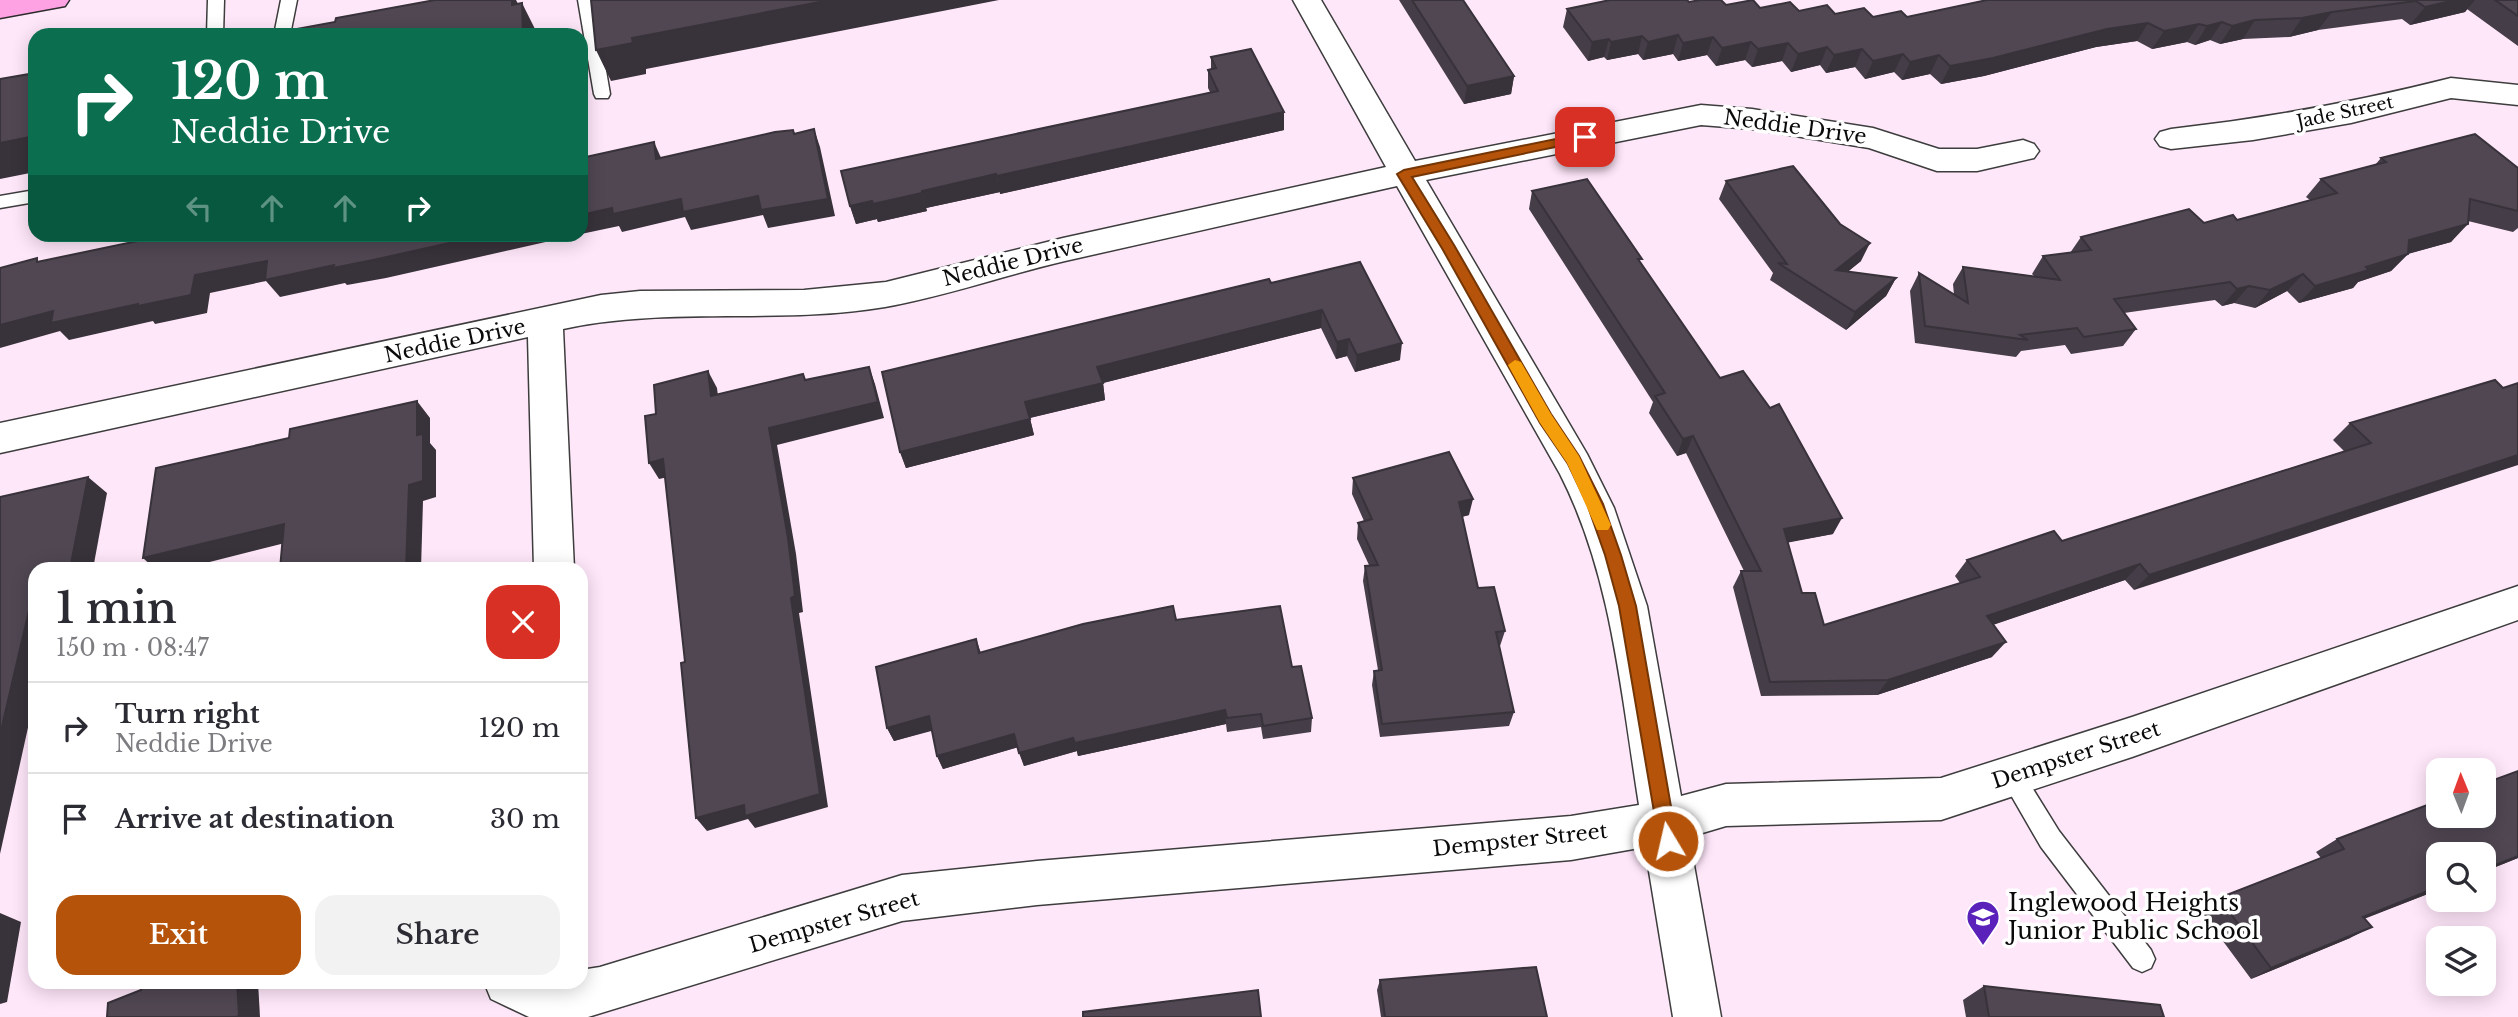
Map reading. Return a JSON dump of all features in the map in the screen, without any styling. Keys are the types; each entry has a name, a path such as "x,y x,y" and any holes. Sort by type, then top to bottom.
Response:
{"main road":[{"path":"0,9 55,0"}],"street":[{"path":"1307,0 1545,419 1574,460 1595,504 1627,606 1697,1017"},
{"name":"Jade Street","path":"2171,139 2253,130 2339,115 2451,88 2518,95"},
{"name":"Neddie Drive","path":"0,438 601,308 640,304 804,303 886,295 1063,250 1404,174 1701,115 1752,118 1873,138 1937,160 1977,160 2023,151"},
{"path":"545,322 554,562"},
{"name":"Dempster Street","path":"523,989 546,1000 600,991 902,898 1037,883 1571,838 1665,822 1726,804 1941,799 2518,603"}],"lane":[{"path":"215,28 216,0"},
{"path":"283,28 289,0"},
{"path":"586,0 601,94"},
{"path":"0,202 28,197"},
{"path":"2012,776 2049,839 2142,959"}],"building":[{"path":"435,0 512,0 512,5 522,3 523,28 302,28 335,22 336,18"},
{"path":"591,0 830,0 632,38 633,43 596,50"},
{"path":"1412,0 1463,0 1514,76 1467,86"},
{"path":"1610,0 1721,0 1726,5 1753,0 1760,8 1790,2 1799,11 1827,5 1835,14 1864,8 1873,17 1901,11 1907,17 1987,0 2455,0 2425,7 2416,1 2302,18 2255,20 2232,26 2222,22 2164,31 2148,23 2107,29 1950,66 1939,55 1910,62 1903,54 1873,61 1862,49 1834,55 1827,47 1798,54 1788,43 1758,49 1751,42 1722,48 1713,37 1683,43 1678,35 1648,42 1642,36 1611,42 1609,39 1592,42 1567,9"},
{"path":"2495,0 2518,0 2518,16"},
{"path":"1251,49 1284,112 997,176 996,174 873,204 872,201 850,206 841,171 1218,91 1208,70 1216,68 1211,57"},
{"path":"28,74 28,137 0,143 0,79"},
{"path":"814,129 828,199 761,210 758,196 683,212 681,199 613,214 612,208 588,213 588,156 654,142 656,159 775,132 793,130 794,134"},
{"path":"2475,134 2518,168 2518,211 2470,199 2468,224 2409,240 2408,254 2366,267 2369,270 2315,286 2303,274 2270,290 2249,286 2237,289 2230,282 2114,299 2136,329 2084,337 2077,328 2020,335 2028,340 1925,326 1919,273 1968,303 1963,267 2060,280 2043,256 2091,250 2081,237 2189,209 2204,223 2233,215 2237,220 2337,193 2321,179 2386,162 2381,158"},
{"path":"1793,166 1840,224 1870,243 1836,270 1896,278 1855,312 1778,263 1787,264 1726,181"},
{"path":"1587,179 1720,378 1743,371 1770,408 1779,404 1842,518 1784,529 1802,593 1815,593 1824,625 1980,577 1967,560 2054,531 2062,541 2371,443 2350,423 2495,380 2503,388 2518,383 2518,455 2149,575 2140,564 1987,616 2006,642 1888,680 1770,682 1741,571 1761,571 1693,436 1683,439 1655,396 1665,393 1532,191"},
{"path":"133,242 454,242 265,280 267,261 195,275 191,295 51,323 53,311 0,325 0,268 37,258 37,262"},
{"path":"1360,262 1402,343 1357,355 1349,339 1337,342 1322,310 1097,367 1103,383 1025,402 1030,419 900,452 882,372 1269,279 1271,283"},
{"path":"869,367 878,402 769,428 788,538 795,596 791,598 820,794 745,816 744,805 696,818 681,663 685,662 663,459 649,463 645,416 656,414 654,385 708,371 711,396 803,374 805,380"},
{"path":"417,401 417,435 423,434 423,481 409,485 406,562 281,562 284,524 143,558 156,468 289,438 290,429"},
{"path":"1449,452 1473,499 1459,502 1478,588 1494,587 1505,631 1496,632 1514,712 1382,724 1374,671 1382,670 1365,566 1378,565 1358,523 1372,519 1353,478"},
{"path":"88,477 71,562 28,562 28,615 0,735 0,497"},
{"path":"1173,606 1176,620 1280,606 1292,667 1301,666 1312,718 1263,726 1261,714 1227,718 1225,710 1075,743 1073,738 1019,753 1014,734 937,756 929,716 887,728 876,667 976,639 979,653 1083,624"},
{"path":"2518,771 2518,856 2496,865 2496,842 2426,842 2426,892 2363,917 2372,927 2271,968 2219,898 2344,849 2337,839 2426,806 2426,828 2496,828 2496,779"},
{"path":"1536,967 1547,1017 1385,1017 1380,980"},
{"path":"1984,986 2160,1005 2164,1017 1989,1017"},
{"path":"237,989 239,1016 107,1017 108,1003 141,990"},
{"path":"1258,990 1261,1017 1083,1017 1083,1012"}],"slow traffic":[{"path":"1515,365 1545,419 1574,460 1603,525"}],"place":[{"name":"Inglewood Heights Junior Public School","path":"1983,947"}],"route":[{"path":"1585,137 1404,174 1545,419 1574,460 1595,504 1627,606 1668,841"}]}
